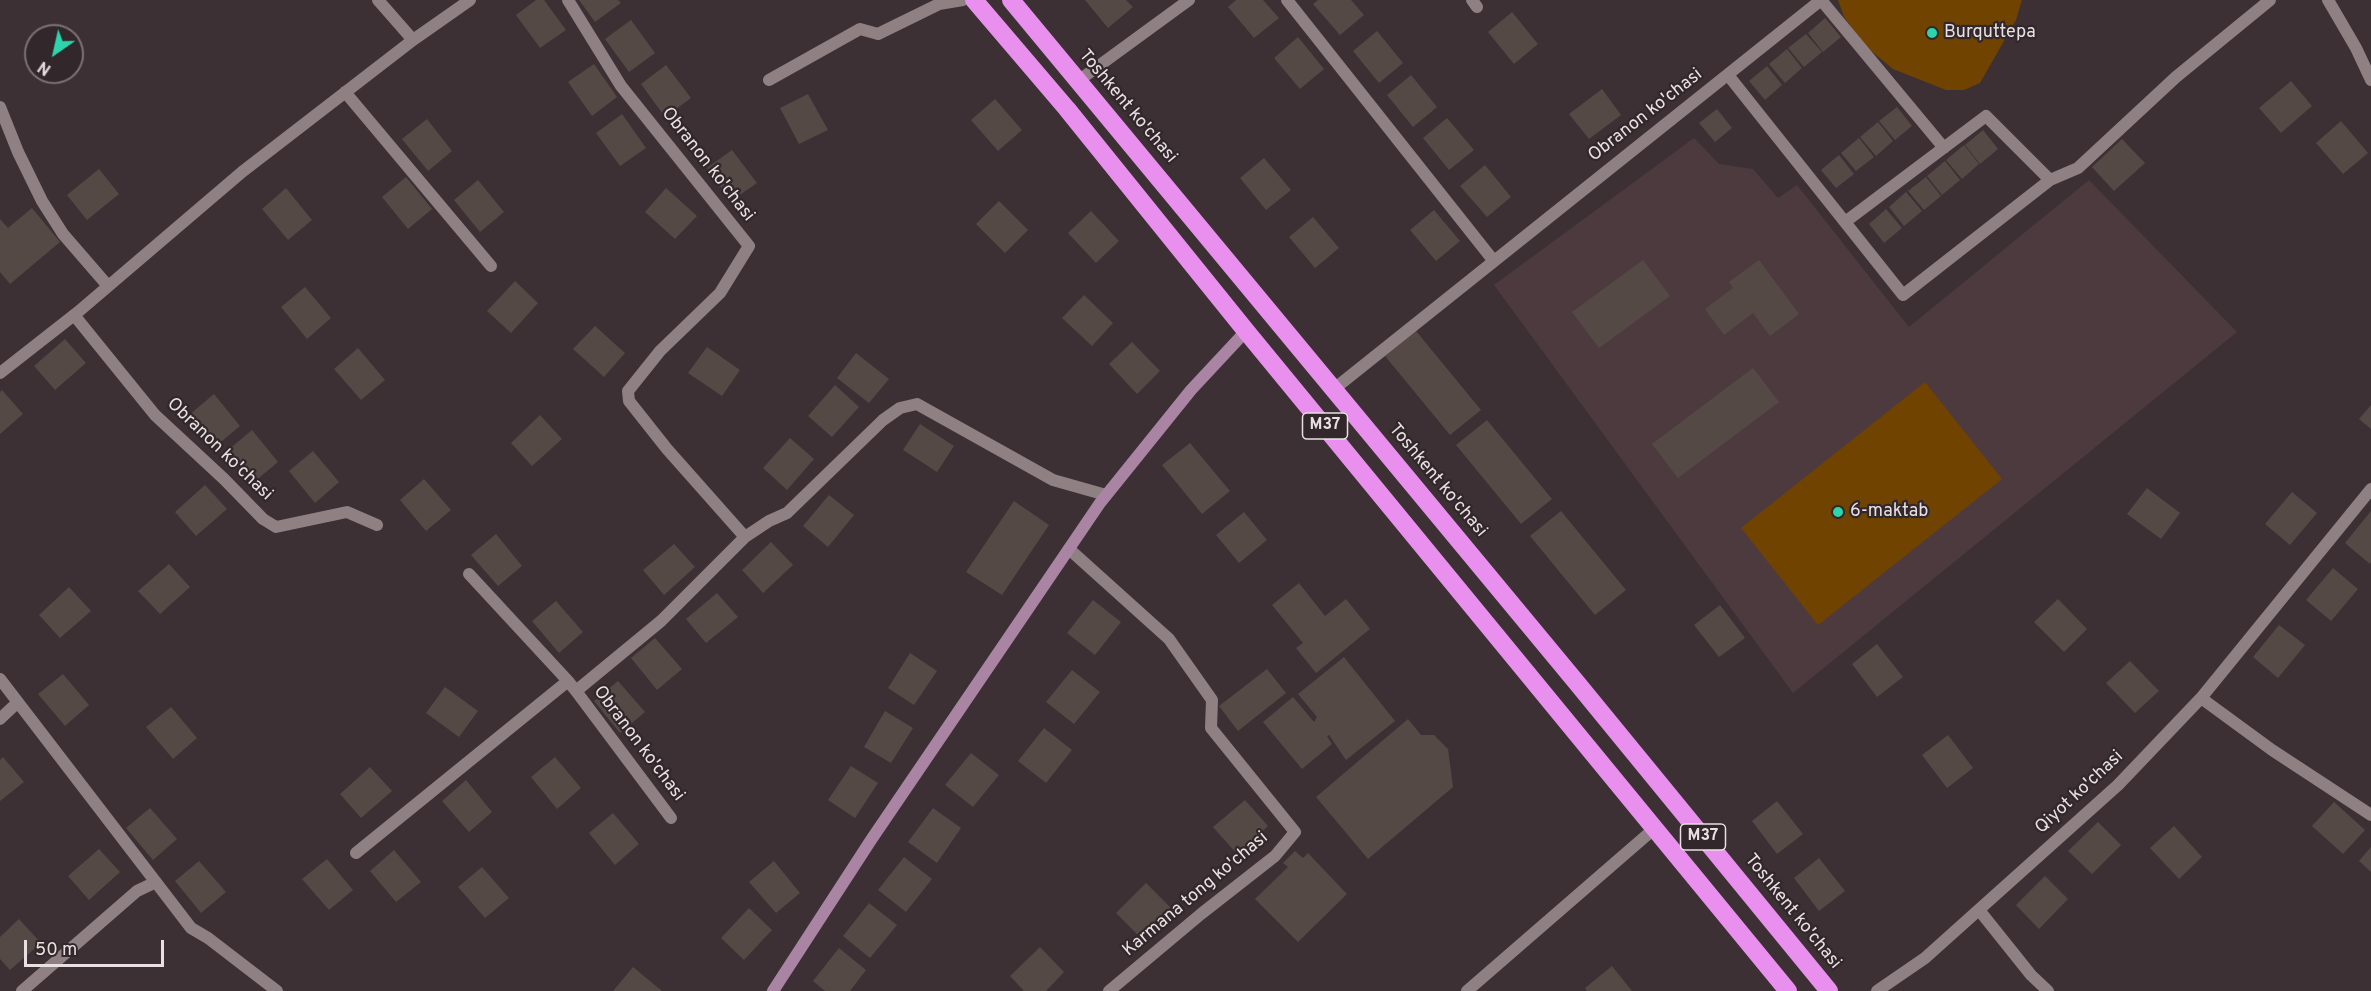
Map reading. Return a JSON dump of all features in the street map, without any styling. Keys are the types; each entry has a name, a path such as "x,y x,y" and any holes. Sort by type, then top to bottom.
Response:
{"highway":[{"name":"M37","path":"974,0 1067,109 1246,331 1788,991"},
{"name":"Toshkent ko'chasi","path":"1011,0 1578,683 1829,991"}],"street":[{"path":"378,0 413,40"},
{"path":"0,374 74,315 242,172 413,40 470,0"},
{"name":"Obranon ko'chasi","path":"568,0 621,86 748,246 720,293 660,351 628,391 629,401 667,449 745,537"},
{"path":"769,81 860,29 878,34 939,4 963,0"},
{"path":"1078,81 1189,0"},
{"path":"1287,0 1493,260"},
{"path":"1821,0 1944,148"},
{"name":"Obranon ko'chasi","path":"1334,389 1821,0"},
{"path":"1728,75 1904,295 2050,180 2078,168 2176,76 2270,0"},
{"path":"2328,0 2356,48 2371,80"},
{"path":"345,92 491,266"},
{"path":"0,107 18,152 42,201 63,234 108,286"},
{"path":"1845,222 1986,116 2050,180"},
{"name":"Obranon ko'chasi","path":"74,315 155,415 263,519 276,527 347,512 376,525"},
{"path":"773,991 871,840 1106,495 1191,390 1246,331"},
{"name":"Obranon ko'chasi","path":"576,691 661,621 745,537 769,521 787,513 883,420 900,408 917,404 1053,480 1106,495"},
{"name":"Qiyot ko'chasi","path":"1877,991 1925,958 2118,785 2201,698 2371,489"},
{"name":"Karmana tong ko'chasi","path":"1069,549 1169,639 1212,700 1211,728 1295,832 1275,856 1109,991"},
{"name":"Obranon ko'chasi","path":"468,574 568,681 671,818"},
{"path":"0,679 191,928 208,938 277,991"},
{"name":"Obranon ko'chasi","path":"356,853 568,681"},
{"path":"2201,698 2272,750 2371,815"},
{"path":"0,719 18,702"},
{"path":"1467,991 1655,828"},
{"path":"22,991 137,891 156,882"},
{"path":"1979,910 2031,975 2048,991"}],"shaded area":[{"name":"Burquttepa","path":"1838,0 2022,0 2016,20 1980,83 1964,90 1946,90 1893,69 1865,46 1844,17"},
{"name":"6-maktab","path":"1694,138 1719,164 1753,169 1778,198 1797,185 1909,327 2089,180 2237,332 1793,693 1494,285"},
{"path":"1925,382 2002,479 1818,625 1741,528"}],"building":[{"path":"536,0 544,0 566,30 540,48 516,15"},
{"path":"579,0 618,0 621,3 595,22"},
{"path":"1085,0 1126,0 1133,7 1108,28"},
{"path":"1236,0 1263,0 1279,18 1254,38 1228,7"},
{"path":"1318,0 1351,0 1364,15 1340,35 1313,4"},
{"path":"1512,12 1538,44 1514,64 1488,32"},
{"path":"1825,18 1841,37 1823,52 1808,33"},
{"path":"631,20 655,53 629,72 605,39"},
{"path":"1377,31 1403,63 1379,83 1353,51"},
{"path":"1806,34 1822,52 1804,67 1788,48"},
{"path":"1298,37 1324,69 1300,89 1274,58"},
{"path":"1787,49 1802,68 1785,83 1769,64"},
{"path":"594,64 617,97 592,116 568,82"},
{"path":"666,65 691,98 665,117 641,84"},
{"path":"1767,66 1782,85 1765,100 1749,81"},
{"path":"1411,75 1437,107 1413,127 1387,95"},
{"path":"2291,81 2312,106 2281,133 2259,108"},
{"path":"1602,89 1621,115 1589,139 1569,114"},
{"path":"808,94 828,130 799,144 780,108"},
{"path":"995,99 1022,130 998,151 971,120"},
{"path":"1897,107 1912,126 1895,140 1879,121"},
{"path":"1717,109 1732,128 1715,142 1699,123"},
{"path":"622,114 646,148 620,166 596,133"},
{"path":"1447,118 1474,150 1449,170 1423,138"},
{"path":"427,119 452,151 428,171 402,139"},
{"path":"2341,121 2368,153 2343,174 2316,143"},
{"path":"1878,122 1893,141 1876,156 1860,137"},
{"path":"1983,130 1998,149 1980,164 1965,145"},
{"path":"1859,138 1874,157 1856,171 1841,153"},
{"path":"2122,139 2145,163 2114,191 2092,167"},
{"path":"1964,145 1979,164 1962,179 1946,160"},
{"path":"732,150 757,183 731,201 707,168"},
{"path":"1839,155 1854,174 1836,188 1821,170"},
{"path":"1264,158 1291,190 1266,210 1240,178"},
{"path":"1945,161 1960,180 1942,195 1927,176"},
{"path":"1485,165 1511,197 1487,217 1460,186"},
{"path":"99,169 119,194 87,220 67,195"},
{"path":"406,177 432,209 408,229 382,197"},
{"path":"1926,177 1941,196 1924,210 1908,191"},
{"path":"478,180 504,212 480,232 454,200"},
{"path":"286,188 312,220 288,240 262,209"},
{"path":"666,188 697,216 675,239 645,212"},
{"path":"1906,192 1922,211 1904,226 1889,207"},
{"path":"999,201 1028,230 1005,253 976,224"},
{"path":"32,208 60,242 10,284 0,272 0,219 8,228"},
{"path":"1886,209 1902,228 1884,243 1869,224"},
{"path":"1434,210 1460,241 1436,261 1410,230"},
{"path":"1091,211 1119,241 1096,263 1068,233"},
{"path":"1313,217 1339,248 1315,268 1289,237"},
{"path":"1643,260 1670,296 1599,348 1572,312"},
{"path":"1759,260 1799,314 1770,336 1753,313 1724,335 1705,309 1733,288 1729,282"},
{"path":"515,281 538,303 511,333 487,311"},
{"path":"305,287 331,318 307,339 281,307"},
{"path":"1084,295 1113,323 1092,346 1062,318"},
{"path":"595,326 625,353 604,377 573,349"},
{"path":"1416,331 1481,410 1450,435 1385,356"},
{"path":"65,339 86,363 55,390 34,366"},
{"path":"1132,342 1160,371 1137,394 1109,364"},
{"path":"707,347 740,370 722,396 688,373"},
{"path":"358,348 385,380 361,400 334,369"},
{"path":"856,353 889,379 869,403 837,378"},
{"path":"1753,368 1779,402 1678,478 1652,444"},
{"path":"835,385 859,407 832,437 808,416"},
{"path":"2,390 23,414 0,434 0,392"},
{"path":"214,394 240,426 216,446 189,415"},
{"path":"2371,405 2371,429 2359,419"},
{"path":"540,415 562,439 532,466 511,443"},
{"path":"1487,420 1552,499 1521,524 1456,445"},
{"path":"920,424 954,446 937,472 903,450"},
{"path":"252,430 278,462 254,482 227,451"},
{"path":"790,438 814,459 787,490 763,468"},
{"path":"1190,443 1230,491 1202,514 1162,465"},
{"path":"313,451 339,482 315,503 289,471"},
{"path":"424,479 451,510 426,531 400,500"},
{"path":"205,485 227,509 196,536 175,512"},
{"path":"2147,488 2180,513 2161,539 2127,514"},
{"path":"2292,492 2317,513 2290,545 2265,524"},
{"path":"829,495 854,515 828,547 803,526"},
{"path":"1014,501 1049,525 1002,595 966,572"},
{"path":"1561,511 1626,590 1595,615 1530,536"},
{"path":"2371,511 2371,562 2370,564 2345,543"},
{"path":"1244,512 1267,540 1239,563 1216,535"},
{"path":"496,534 522,566 498,586 471,555"},
{"path":"771,542 793,565 763,593 742,570"},
{"path":"674,544 695,567 664,595 643,570"},
{"path":"169,564 190,587 160,614 138,591"},
{"path":"2333,568 2358,589 2331,621 2306,600"},
{"path":"1299,583 1325,616 1346,599 1370,629 1316,673 1296,648 1303,643 1272,605"},
{"path":"69,587 91,611 60,638 39,615"},
{"path":"717,593 738,617 706,643 686,619"},
{"path":"2058,599 2087,629 2064,652 2034,622"},
{"path":"1093,600 1121,622 1095,655 1067,633"},
{"path":"556,601 583,632 559,653 532,621"},
{"path":"1720,605 1745,638 1719,657 1694,625"},
{"path":"2279,625 2305,645 2278,678 2253,657"},
{"path":"655,638 682,669 657,690 631,658"},
{"path":"1877,644 1903,677 1877,697 1852,664"},
{"path":"910,653 937,671 914,705 888,688"},
{"path":"1344,657 1395,721 1346,760 1329,735 1327,736 1332,744 1302,769 1263,722 1293,697 1314,722 1317,717 1298,694"},
{"path":"2130,661 2159,691 2135,713 2106,683"},
{"path":"1267,669 1286,693 1238,731 1219,706"},
{"path":"1072,670 1100,692 1074,724 1046,702"},
{"path":"63,674 89,705 65,726 38,694"},
{"path":"618,681 645,712 620,733 594,701"},
{"path":"445,687 478,711 459,737 426,713"},
{"path":"171,707 197,738 173,759 146,727"},
{"path":"885,711 913,728 891,763 864,747"},
{"path":"1408,719 1421,735 1434,735 1448,749 1453,787 1368,859 1316,797"},
{"path":"1044,728 1072,750 1046,783 1018,761"},
{"path":"1948,735 1973,768 1947,788 1922,755"},
{"path":"971,753 999,775 973,807 945,785"},
{"path":"3,757 24,782 0,801 0,760"},
{"path":"555,757 581,788 557,809 531,777"},
{"path":"851,766 878,783 855,818 828,800"},
{"path":"370,767 392,791 361,818 340,794"},
{"path":"466,780 492,812 469,832 442,801"},
{"path":"1245,800 1268,826 1237,854 1213,827"},
{"path":"1777,801 1803,834 1777,854 1752,821"},
{"path":"2334,802 2365,830 2343,854 2312,826"},
{"path":"150,808 177,839 153,860 126,828"},
{"path":"933,808 961,828 937,863 908,842"},
{"path":"613,813 639,844 615,865 589,833"},
{"path":"2098,822 2121,845 2092,874 2068,851"},
{"path":"2174,826 2202,857 2179,879 2150,848"},
{"path":"2371,847 2371,872 2359,861"},
{"path":"99,849 120,872 89,900 68,876"},
{"path":"394,850 421,882 396,902 370,871"},
{"path":"1295,851 1303,858 1308,853 1347,894 1298,942 1255,899 1288,867 1283,863"},
{"path":"904,857 932,879 906,912 878,890"},
{"path":"1819,858 1845,891 1819,911 1794,878"},
{"path":"327,859 353,890 329,910 302,879"},
{"path":"199,861 226,892 201,913 175,881"},
{"path":"774,861 800,893 776,913 749,882"},
{"path":"482,867 509,898 485,918 458,887"},
{"path":"2045,876 2068,899 2039,929 2016,905"},
{"path":"1146,883 1171,908 1141,938 1116,913"},
{"path":"869,903 897,925 870,958 843,936"},
{"path":"749,908 772,930 744,960 721,938"},
{"path":"19,919 41,943 10,970 0,959 0,937"},
{"path":"1040,947 1064,972 1046,991 1024,991 1010,976"},
{"path":"839,948 866,970 850,991 825,991 813,981"},
{"path":"1612,966 1632,991 1587,991 1585,988"},
{"path":"633,967 662,991 613,991"}],"place":[{"name":"Burquttepa","path":"1932,33"},
{"name":"6-maktab","path":"1838,512"}]}
